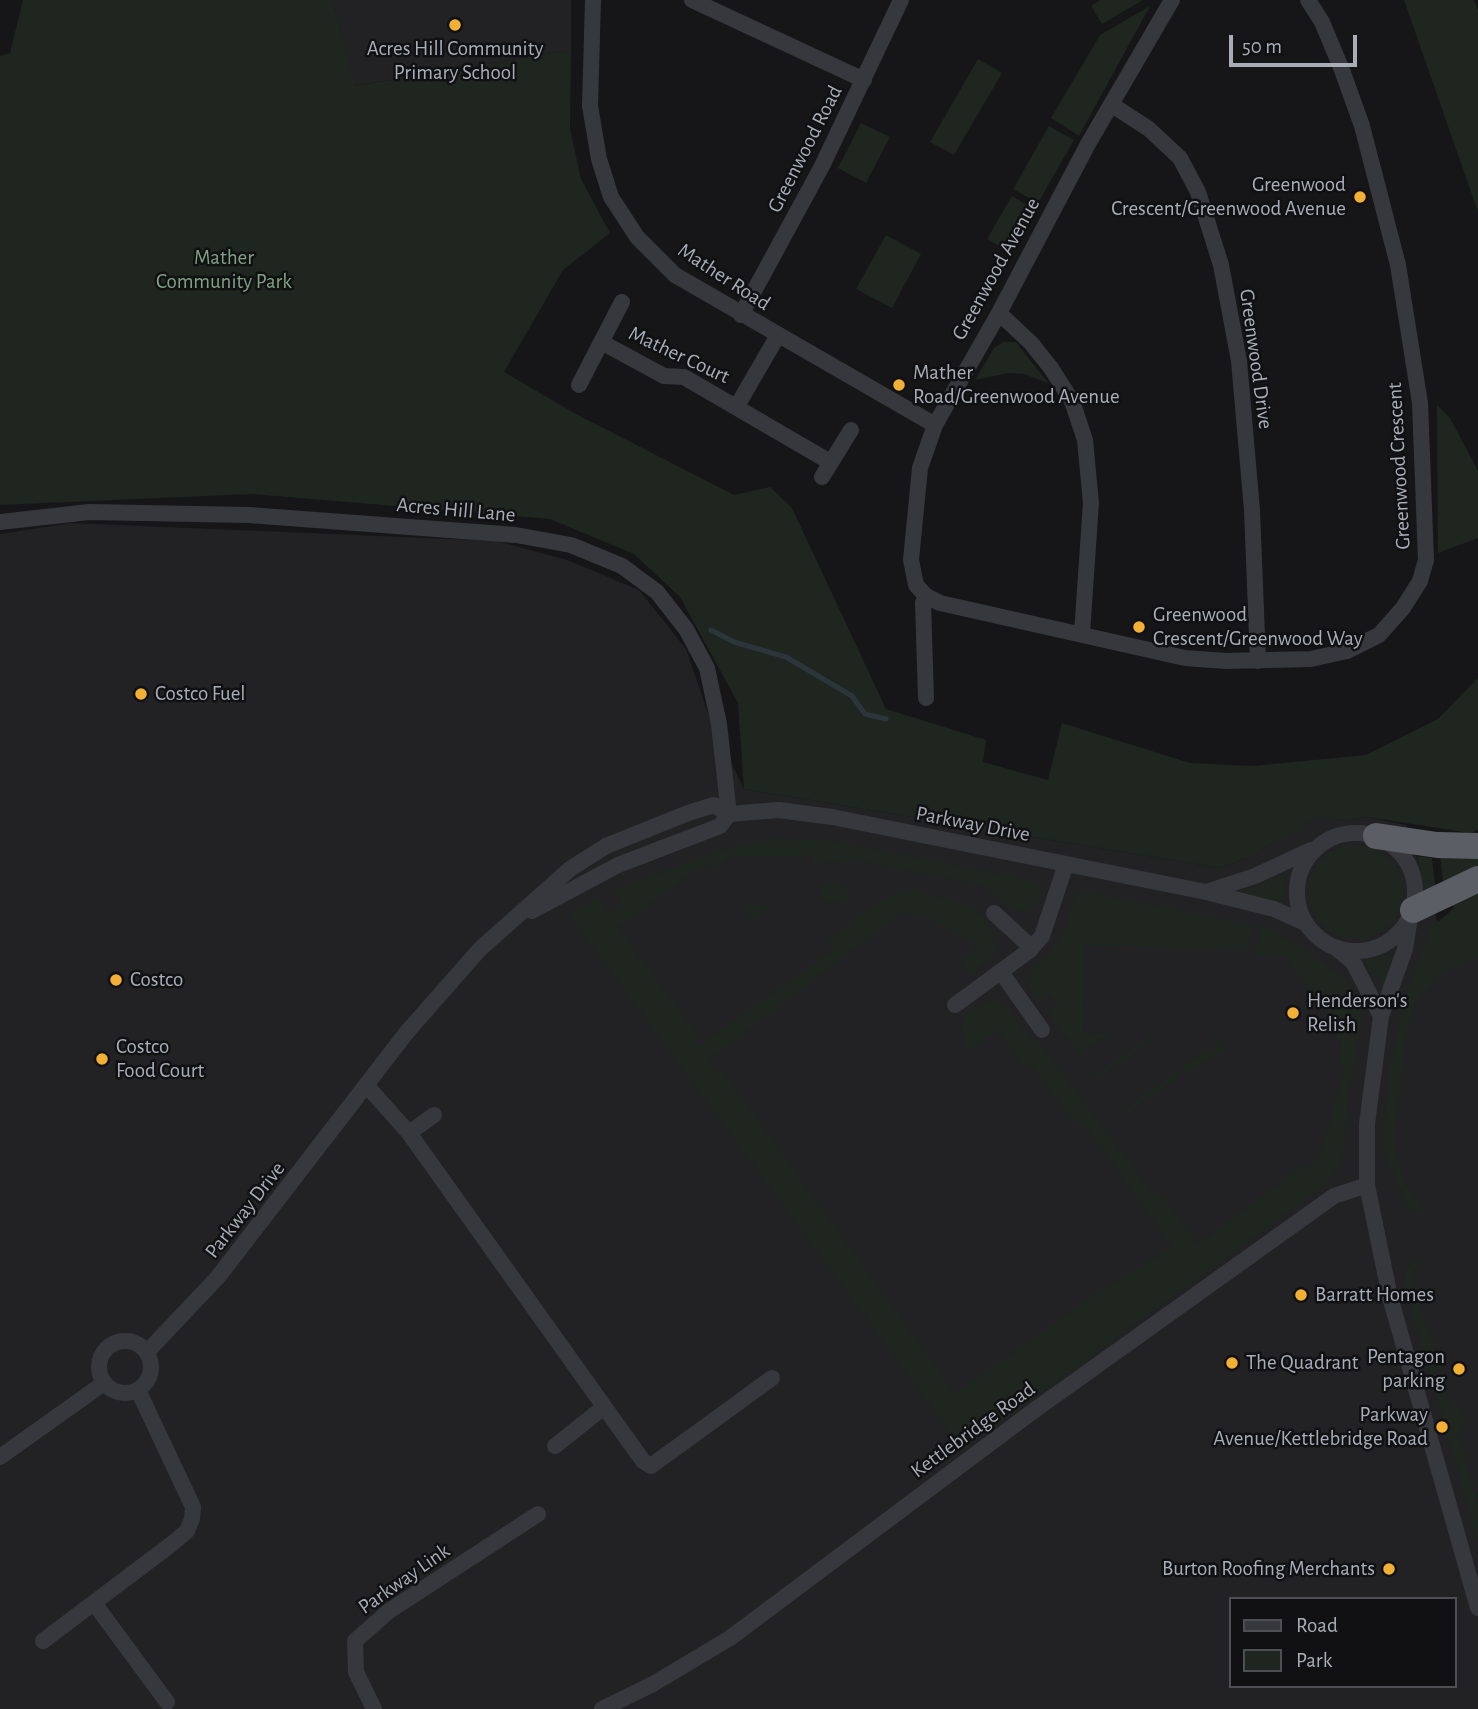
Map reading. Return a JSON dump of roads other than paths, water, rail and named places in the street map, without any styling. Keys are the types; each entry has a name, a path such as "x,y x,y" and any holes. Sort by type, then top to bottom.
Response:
{"highway":[{"path":"1376,836 1437,845 1477,845"},
{"path":"1411,914 1474,883"}],"street":[{"name":"Mather Road","path":"593,0 590,106 599,159 611,197 637,236 675,275 777,337 935,425"},
{"path":"692,0 722,6 864,80"},
{"name":"Greenwood Road","path":"741,315 864,80 901,0"},
{"name":"Greenwood Avenue","path":"926,698 923,603 926,596 916,585 911,560 920,468 935,425 999,313 1088,144 1172,0"},
{"name":"Greenwood Crescent","path":"926,596 940,603 1185,658 1258,661 1311,659 1347,651 1379,635 1404,608 1420,581 1426,560 1420,403 1398,265 1350,92 1322,22 1308,0"},
{"name":"Greenwood Drive","path":"1112,105 1149,129 1180,158 1198,192 1222,265 1239,361 1252,510 1258,661"},
{"name":"Mather Court","path":"579,385 622,302"},
{"path":"999,313 1031,343 1051,368 1072,401 1084,440 1091,503 1082,633"},
{"name":"Mather Court","path":"737,406 777,337"},
{"name":"Mather Court","path":"603,343 664,376 684,377 737,406 826,469 850,430"},
{"name":"Acres Hill Lane","path":"0,522 89,512 249,515 516,535 571,545 622,566 657,593 686,629 709,679 719,724 729,814"},
{"name":"Parkway Drive","path":"147,1352 218,1278 453,977 480,949 518,919 570,869 606,846 714,805 729,814 779,810 803,813 1066,864 1206,892 1274,909 1305,923"},
{"name":"Parkway Drive","path":"518,919 618,865 720,826 729,814"},
{"path":"1381,1016 1353,962 1317,937 1305,923 1297,902 1296,886 1304,862 1315,848 1332,837 1350,832 1376,836 1394,846 1408,862 1416,891 1405,949 1381,1016 1367,1124 1367,1185 1390,1297 1478,1608"},
{"name":"Parkway Drive","path":"1206,892 1255,876 1315,848"},
{"path":"955,1005 1032,948 1049,922 1066,864"},
{"path":"994,914 1032,948"},
{"path":"1336,948 1369,950 1390,941 1411,914"},
{"path":"1001,972 1042,1030"},
{"path":"367,1086 408,1133 643,1461 652,1465 772,1378"},
{"path":"408,1133 434,1115"},
{"name":"Kettlebridge Road","path":"603,1709 653,1684 730,1638 1032,1412 1334,1196 1367,1185"},
{"path":"129,1340 147,1352 152,1369 147,1382 138,1390 116,1392 104,1383 99,1361 113,1343 129,1340"},
{"path":"0,1457 104,1383"},
{"path":"43,1641 173,1544 187,1531 192,1519 193,1507 138,1390"},
{"path":"555,1446 604,1407"},
{"name":"Parkway Link","path":"374,1709 356,1672 355,1641 389,1611 538,1514"},
{"path":"94,1603 167,1702"}],"waterway":[{"path":"711,630 734,642 786,657 852,696 865,714 886,719"}],"place":[{"name":"Acres Hill Community Primary School","path":"455,25"},
{"name":"Greenwood Crescent/Greenwood Avenue","path":"1360,197"},
{"name":"Mather Road/Greenwood Avenue","path":"899,385"},
{"name":"Greenwood Crescent/Greenwood Way","path":"1139,627"},
{"name":"Costco Fuel","path":"141,694"},
{"name":"Costco","path":"116,980"},
{"name":"Henderson's Relish","path":"1293,1013"},
{"name":"Costco Food Court","path":"102,1059"},
{"name":"Barratt Homes","path":"1301,1295"},
{"name":"The Quadrant","path":"1232,1363"},
{"name":"Pentagon parking","path":"1459,1369"},
{"name":"Parkway Avenue/Kettlebridge Road","path":"1442,1427"},
{"name":"Burton Roofing Merchants","path":"1389,1569"}],"park label":[{"name":"Mather Community Park","path":"224,270"}]}
